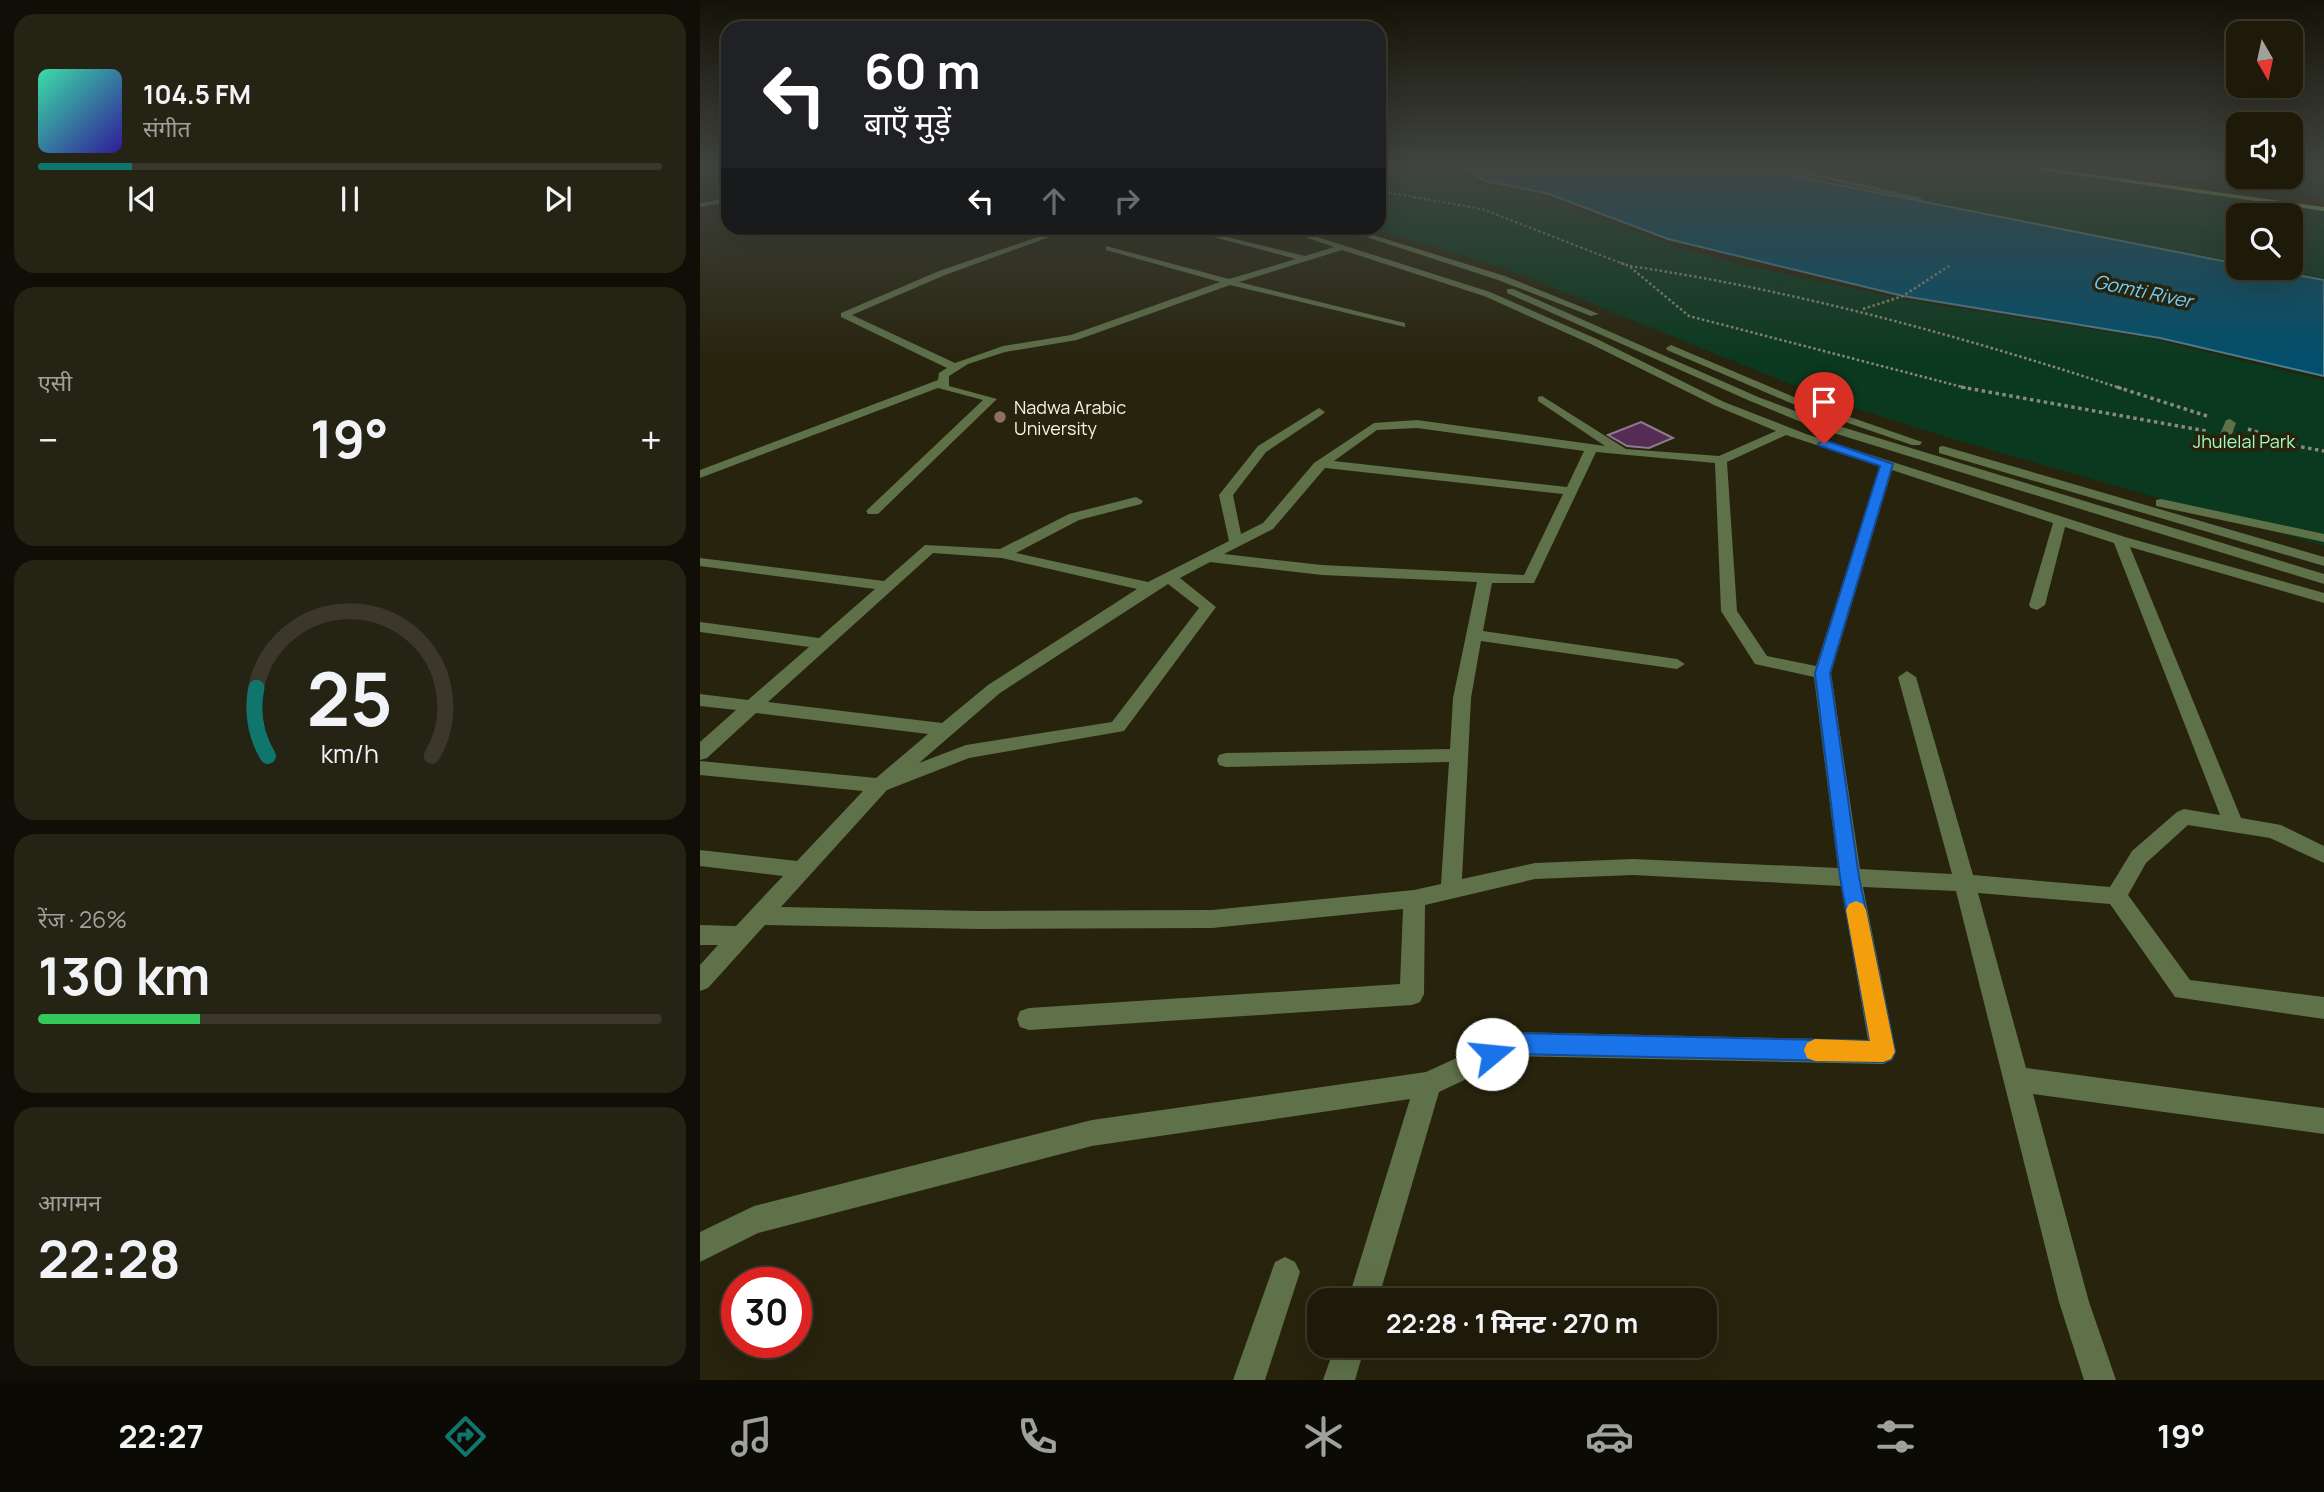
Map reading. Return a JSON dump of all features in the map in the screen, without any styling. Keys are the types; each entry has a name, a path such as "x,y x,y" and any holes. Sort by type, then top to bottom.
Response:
{"street":[{"path":"956,367 844,314 942,273 1050,235"},
{"path":"1212,235 1307,259"},
{"path":"1305,235 1498,298 1720,404 1787,430 2120,540 2324,598"},
{"path":"1341,235 1498,285 1754,399 1815,423 2324,579"},
{"path":"1365,235 1548,293 1797,402 1919,443 2324,562"},
{"path":"873,511 991,400 944,388 943,375 964,362 1003,349 1073,338 1229,282 1343,247"},
{"path":"1109,248 1229,282 1401,325"},
{"path":"700,474 944,382"},
{"path":"1542,399 1622,452"},
{"path":"1236,542 1226,495 1262,449 1319,412"},
{"path":"700,981 880,785 994,689 1150,587 1268,526 1323,464 1374,427 1417,424 1622,452 1720,460 1787,430"},
{"path":"1208,557 1322,570 1529,580 1592,448"},
{"path":"1720,460 1729,611 1761,660 1822,673"},
{"path":"1323,464 1571,491"},
{"path":"700,1247 754,1220 1092,1133 1428,1084 1513,1044 1883,1052 1850,877 1822,673 1887,464"},
{"path":"2034,477 2324,538"},
{"path":"1002,554 1074,517 1136,501"},
{"path":"2037,605 2060,521"},
{"path":"2120,540 2234,825"},
{"path":"700,753 930,548 1002,554 1150,587"},
{"path":"700,562 888,586"},
{"path":"700,768 880,785 966,751 1118,727 1208,607 1170,577"},
{"path":"1451,891 1462,698 1485,578"},
{"path":"700,627 823,644"},
{"path":"1474,635 1677,664"},
{"path":"1907,677 1965,883 2074,1302 2100,1380"},
{"path":"700,700 945,730"},
{"path":"1226,760 1459,755"},
{"path":"2116,896 2139,857 2184,817 2274,831 2324,855"},
{"path":"700,858 801,870"},
{"path":"759,916 980,920 1212,919 1414,899 1535,871 1633,867 1965,883 2116,896 2183,990 2324,1008"},
{"path":"1029,1019 1412,994 1414,899"},
{"path":"700,935 741,936"},
{"path":"2014,1079 2324,1121"},
{"path":"1367,1288 1428,1084"},
{"path":"1249,1380 1285,1272"},
{"path":"1339,1380 1346,1358"}],"path":[{"path":"1542,232 1629,266 1683,273 1863,309 2228,429 2324,453"},
{"path":"1629,266 1689,316 1945,384 2228,429 2305,448"},
{"path":"1863,309 1903,296 1949,266"}],"green space":[{"name":"Jhulelal Park","path":"1386,232 1638,232 1683,249 1743,265 1913,301 2152,339 2324,380 2324,546 1953,439 1832,401 1504,268"},
{"path":"2088,232 2226,232 2226,260"},
{"path":"2303,232 2324,232 2324,278 2303,274"}],"water":[{"name":"Gomti River","path":"1651,232 2079,232 2226,262 2226,280 2303,280 2303,276 2324,280 2324,376 2160,338 1903,296 1668,239"}],"building":[{"path":"1641,422 1673,438 1649,448 1627,446 1608,435"}],"slow traffic":[{"path":"1815,1050 1883,1052 1856,910"}],"place":[{"name":"Nadwa Arabic University","path":"1000,417"}],"route":[{"path":"1492,1054 1513,1044 1883,1052 1850,877 1822,673 1887,464 1824,444"}]}
